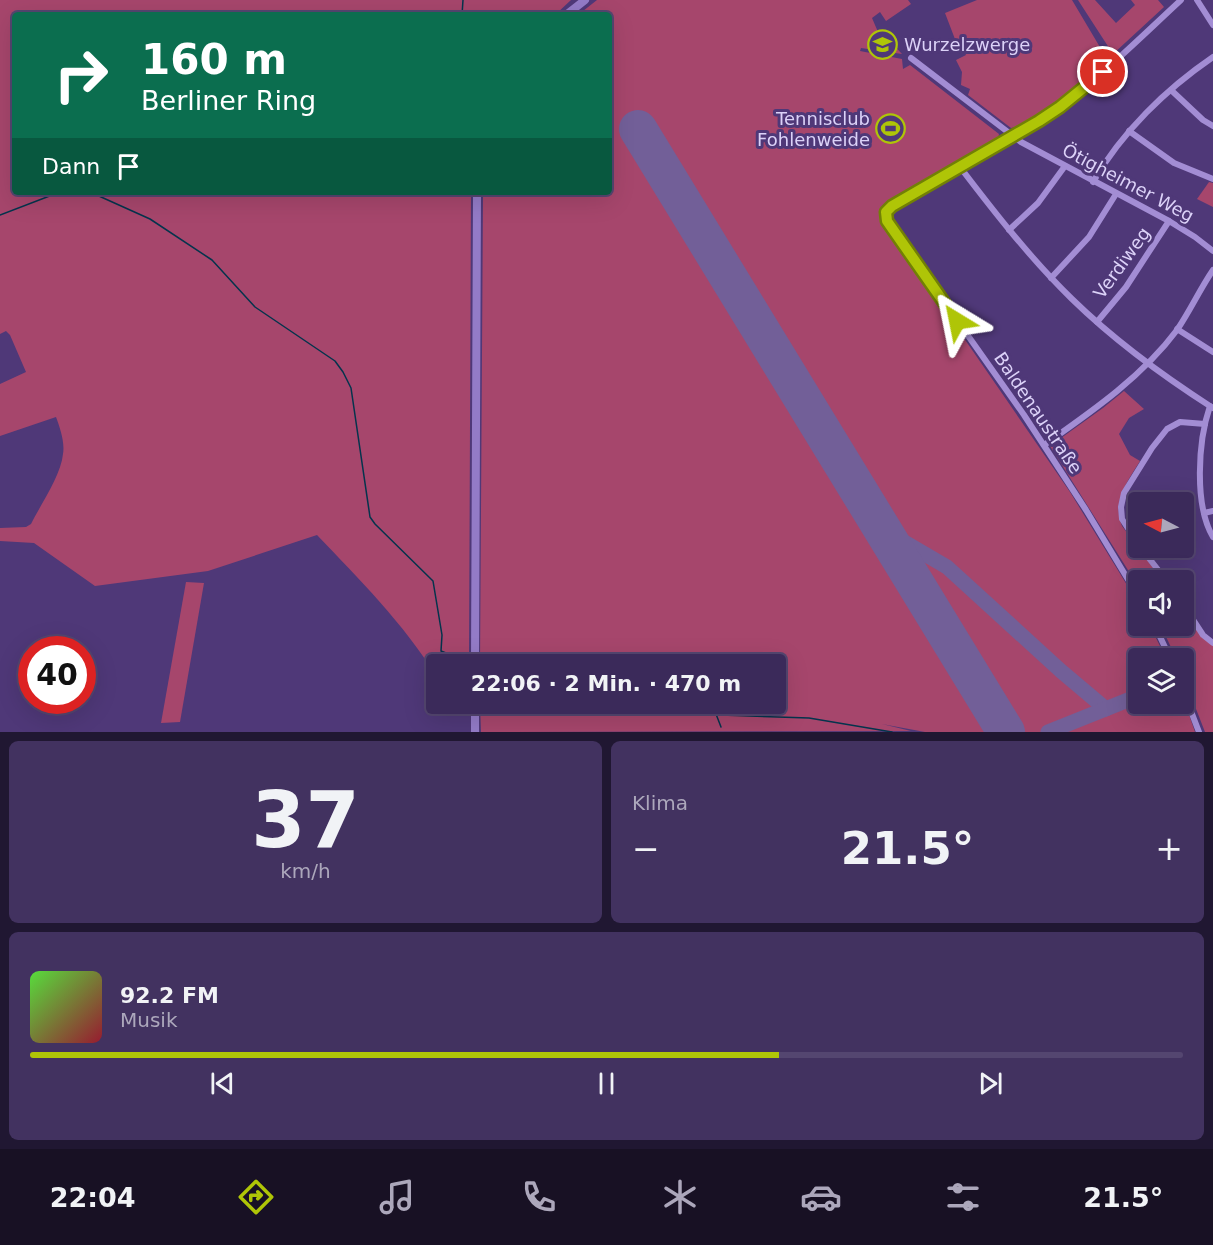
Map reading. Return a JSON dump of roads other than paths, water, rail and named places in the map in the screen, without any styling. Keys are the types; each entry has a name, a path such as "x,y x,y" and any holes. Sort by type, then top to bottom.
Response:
{"main road":[{"path":"570,12 585,0"},
{"path":"475,654 477,195"},
{"path":"475,714 475,732"}],"street":[{"path":"1181,0 1094,80 1060,107 960,167 1009,230 1051,278 1097,322 1148,363 1212,407 1206,424 1200,485 1204,513 1213,537"},
{"path":"1197,0 1213,25"},
{"path":"1093,182 1129,131 1171,90 1213,57"},
{"name":"Ötigheimer Weg","path":"911,58 1013,137 1169,222 1213,251"},
{"path":"1171,90 1213,126"},
{"path":"1129,131 1174,163 1213,179"},
{"path":"1009,230 1038,203 1065,166"},
{"name":"Baldenaustraße","path":"960,167 892,206 886,212 887,221 1044,445 1128,580"},
{"path":"1051,278 1089,237 1116,194"},
{"name":"Verdiweg","path":"1097,322 1126,287 1169,222"},
{"path":"1044,445 1095,410 1148,363 1177,329 1213,270"},
{"path":"1177,329 1213,352"},
{"path":"1128,528 1122,519 1121,507 1124,493 1152,448 1167,429 1180,422 1206,424"},
{"path":"1204,513 1213,511"},
{"path":"1149,558 1158,570"},
{"path":"1194,621 1203,635 1213,643"},
{"path":"1192,714 1199,732"}],"waterway":[{"path":"462,12 463,0"},
{"path":"0,215 52,195"},
{"path":"97,195 150,219 212,260 255,307 335,361 351,388 370,517 433,581 442,635 441,651 448,654"},
{"path":"693,714 809,718 892,732"},
{"path":"716,714 721,727"}],"place":[{"name":"Wurzelzwerge","path":"883,45"},
{"name":"Tennisclub Fohlenweide","path":"891,129"}]}
